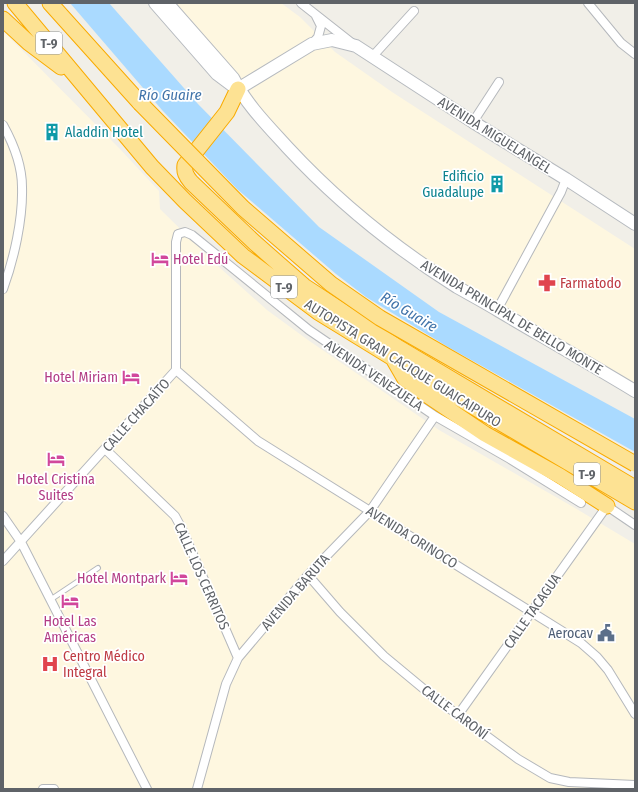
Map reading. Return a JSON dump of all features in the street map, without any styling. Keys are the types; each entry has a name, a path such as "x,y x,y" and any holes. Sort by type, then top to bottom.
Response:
{"highway":[{"name":"AUTOPISTA GRAN CACIQUE GUAICAIPURO","path":"15,3 152,167 185,201 243,256 318,312 393,359 635,502"},
{"name":"AUTOPISTA GRAN CACIQUE GUAICAIPURO","path":"50,3 140,103 243,208 331,284 380,318 635,464"},
{"path":"3,20 28,43 83,83"},
{"path":"238,89 227,112 189,159 184,170 186,177 255,243 304,286 399,348 635,488"},
{"path":"393,359 405,379 427,395 485,434 560,476 606,506"}],"street":[{"name":"AVENIDA PRINCIPAL DE BELLO MONTE","path":"155,3 217,74 238,89"},
{"name":"AVENIDA PRINCIPAL DE BELLO MONTE","path":"167,3 233,78 238,89 257,114 299,160 356,214 457,287 635,391"},
{"path":"301,3 356,46"},
{"path":"588,3 621,44 635,54"},
{"path":"372,57 414,11"},
{"path":"238,89 312,44 318,37 321,26 313,12"},
{"path":"312,44 332,40 356,46"},
{"name":"AVENIDA MIGUELANGEL","path":"356,46 635,224"},
{"path":"474,122 499,82"},
{"path":"3,125 12,144 22,186 18,234 9,273 3,289"},
{"path":"497,310 561,192 566,179"},
{"name":"AVENIDA VENEZUELA","path":"178,234 186,232 192,235 309,330 435,416 510,459 581,504"},
{"name":"CALLE CHACAÍTO","path":"3,560 176,370 176,242 178,234"},
{"name":"AVENIDA ORINOCO","path":"176,370 258,441 580,643 597,657 608,670 635,714"},
{"name":"AVENIDA BARUTA","path":"198,789 226,684 238,658 308,575 370,511 435,416"},
{"name":"CALLE LOS CERRITOS","path":"105,449 175,516 238,658"},
{"path":"606,506 635,525"},
{"name":"CALLE TACAGUA","path":"458,715 606,506"},
{"path":"3,516 21,542 147,789"},
{"name":"CALLE CARONÍ","path":"308,575 340,612 384,656 431,695 518,759 550,778 569,782 635,785"},
{"path":"44,789 54,789"}],"lane":[{"path":"50,600 98,568"}],"shaded area":[{"path":"167,3 281,3 300,17 335,52 392,92 635,249 635,389 460,289 324,184"},
{"path":"3,31 120,149 159,191 160,209 219,267 267,310 439,430 635,544 635,789 3,789"}],"water":[{"name":"Río Guaire","path":"70,3 109,3 198,104 319,227 439,312 635,419 635,452 448,347 366,297 336,274 237,189 162,110"}],"place":[{"name":"Aladdin Hotel","path":"52,132"},
{"name":"Edificio Guadalupe","path":"497,184"},
{"name":"Hotel Edú","path":"160,259"},
{"name":"Farmatodo","path":"547,283"},
{"name":"Hotel Miriam","path":"131,377"},
{"name":"Hotel Cristina Suites","path":"56,459"},
{"name":"Hotel Montpark","path":"179,578"},
{"name":"Hotel Las Américas","path":"70,601"},
{"name":"Aerocav","path":"606,633"},
{"name":"Centro Médico Integral","path":"50,664"}]}
